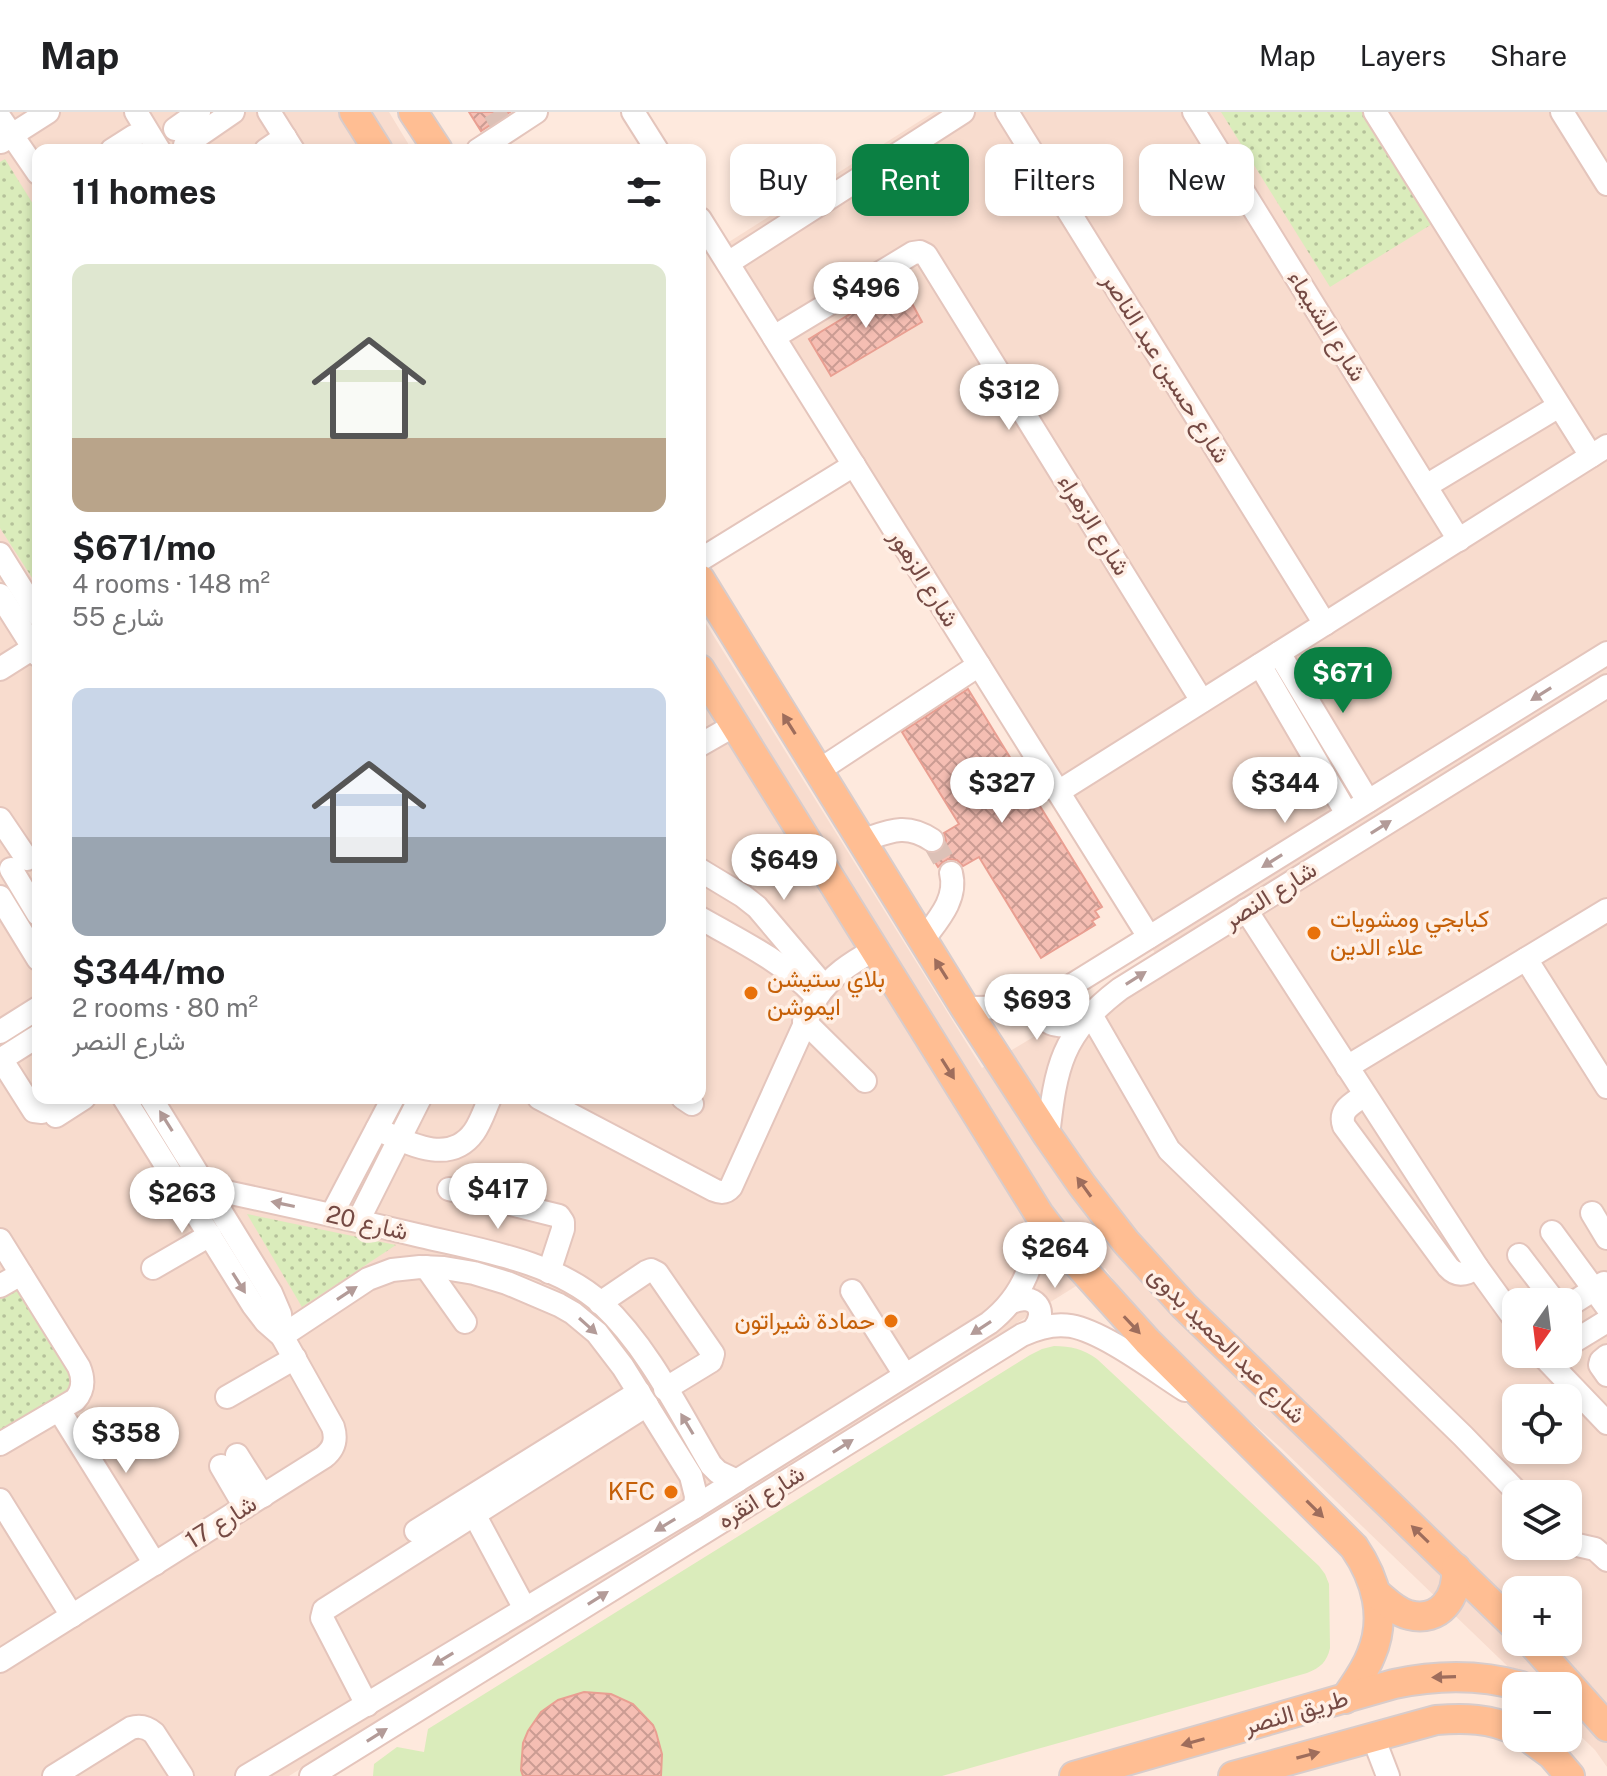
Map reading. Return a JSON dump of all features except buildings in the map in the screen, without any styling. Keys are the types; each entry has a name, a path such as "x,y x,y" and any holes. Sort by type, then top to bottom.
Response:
{"main road":[{"path":"354,112 374,144"},
{"path":"413,112 434,144"},
{"name":"شارع عبد الحميد بدوى","path":"706,589 965,1008 1048,1136 1126,1242 1184,1306 1502,1613"},
{"path":"706,679 1039,1214 1075,1261 1147,1341 1354,1547 1364,1562 1376,1593 1379,1614 1377,1634 1364,1671 1345,1699"},
{"path":"1376,1593 1398,1611 1410,1616 1423,1617 1436,1613 1454,1594 1456,1568"},
{"path":"1544,1656 1607,1727"},
{"name":"طريق النصر","path":"1074,1776 1394,1684 1435,1677 1477,1678 1502,1683"},
{"path":"1582,1712 1607,1727"},
{"name":"طريق النصر","path":"1250,1774 1436,1720 1461,1718 1502,1726"},
{"path":"1548,1752 1570,1776"}],"street":[{"path":"32,165 3,124 48,112"},
{"path":"136,112 143,144"},
{"path":"199,112 180,137 233,112"},
{"path":"269,112 289,144"},
{"path":"633,112 653,144"},
{"path":"728,263 963,112"},
{"name":"شارع حسين عبد الناصر","path":"1007,112 1325,624"},
{"name":"شارع الشيماء","path":"1194,112 1459,540"},
{"path":"1058,792 1599,451 1559,406 1375,112"},
{"path":"1562,112 1607,184"},
{"path":"485,144 503,127 529,114"},
{"name":"شارع الزهور","path":"706,228 1149,937"},
{"name":"شارع الزهراء","path":"774,337 913,253 926,255 1202,701"},
{"path":"1426,486 1559,406"},
{"path":"706,556 854,465"},
{"path":"0,554 32,605"},
{"path":"0,595 32,643"},
{"path":"0,669 32,651"},
{"name":"شارع النصر","path":"965,1008 1005,1008 1037,1001 1064,990 1607,653"},
{"path":"1269,659 1368,801"},
{"path":"1269,659 1347,814"},
{"path":"818,771 979,665"},
{"name":"شارع النصر","path":"1048,1136 1056,1074 1066,1049 1085,1019 1120,989 1607,686"},
{"path":"706,742 735,725"},
{"path":"0,819 31,886 1,902 32,950"},
{"path":"861,841 899,829 922,833 932,840"},
{"path":"923,940 947,904 953,881 951,873"},
{"path":"706,874 757,907 820,991"},
{"path":"1246,910 1502,1302"},
{"path":"1347,1067 1607,910"},
{"path":"706,921 820,991"},
{"path":"550,1104 724,1193 731,1187 820,991 844,968 874,950"},
{"path":"1526,959 1607,1087"},
{"path":"1037,1001 1041,1015 1052,1024 1085,1019 1169,1150 1505,1480"},
{"path":"0,1032 32,1012"},
{"path":"804,1021 865,1081"},
{"path":"0,1064 32,1040"},
{"path":"0,1064 34,1111 60,1107"},
{"path":"0,1064 29,1122"},
{"path":"1365,1095 1343,1112 1341,1119 1344,1126 1452,1271 1464,1274 1477,1267"},
{"path":"129,1104 276,1303 282,1336"},
{"path":"154,1104 198,1194 210,1235 259,1313 282,1336"},
{"path":"332,1214 390,1104"},
{"path":"358,1221 417,1104"},
{"path":"377,1129 431,1150 443,1150 454,1147 473,1133 487,1104"},
{"path":"449,1189 559,1216 563,1226 549,1272"},
{"name":"شارع 20","path":"198,1194 332,1214 488,1252 549,1272 587,1292 632,1337 711,1465 737,1481"},
{"path":"1592,1213 1607,1238"},
{"name":"شارع انقره","path":"247,1776 695,1507 989,1323 1012,1302 1026,1277 1036,1247 1039,1214"},
{"path":"1552,1232 1604,1309"},
{"path":"153,1268 210,1235"},
{"path":"0,1240 83,1378 75,1400 0,1444"},
{"path":"482,1275 488,1252"},
{"path":"1519,1255 1544,1288"},
{"path":"426,1267 465,1322"},
{"name":"شارع 20","path":"282,1336 368,1279 392,1270 426,1267 482,1275 545,1298 573,1313 597,1333 623,1367 691,1476 695,1486 695,1507"},
{"path":"600,1303 646,1272 657,1273 713,1354 711,1361 665,1389"},
{"path":"0,1286 21,1274"},
{"path":"852,1291 905,1375"},
{"path":"1012,1302 1021,1298 1037,1304 1041,1313 1040,1322 1034,1329"},
{"path":"1582,1307 1604,1309"},
{"path":"1582,1331 1604,1309"},
{"name":"شارع انقره","path":"311,1776 1034,1329 1068,1326 1087,1330 1219,1412"},
{"name":"شارع 17","path":"0,1661 254,1502 324,1457 333,1447 333,1427 282,1336"},
{"path":"1607,1356 1600,1365 1607,1375"},
{"path":"231,1403 297,1363"},
{"path":"1558,1368 1607,1423"},
{"path":"367,1705 322,1618 322,1612 474,1514 643,1398"},
{"path":"416,1531 643,1398"},
{"path":"59,1410 155,1564"},
{"path":"229,1461 254,1502"},
{"path":"0,1500 72,1616"},
{"path":"474,1514 525,1609"},
{"path":"1582,1546 1595,1549 1607,1560"},
{"path":"54,1776 137,1726 154,1733 182,1776"},
{"path":"1373,1737 1388,1776"}],"shaded area":[{"path":"0,112 389,112 408,144 32,144 32,1104 706,1104 706,624 982,1068 1160,961 713,252 770,216 836,216 836,174 852,164 852,216 969,216 969,144 883,144 934,112 1607,112 1607,1767 1582,1737 1582,1672 1513,1672 1281,1448 1174,1353 1127,1299 1105,1268 289,1776 0,1776"}],"green space":[{"path":"1221,112 1362,112 1432,224 1330,287 1254,165 1254,144 1241,144"},
{"path":"5,159 32,202 32,578 0,528 0,162"},
{"path":"247,1214 396,1245 302,1307"},
{"path":"23,1283 77,1384 0,1432 0,1297"},
{"path":"1054,1346 1077,1349 1097,1359 1319,1566 1329,1584 1330,1648 1319,1667 1307,1673 942,1776 373,1776 374,1764 397,1747 424,1752 428,1729 1030,1355"}],"tunnel":[{"path":"494,112 500,122"},
{"path":"932,840 951,873"}],"place":[{"name":"كبابجي ومشويات علاء الدين","path":"1314,933"},
{"name":"بلاي ستيشن ايموشن","path":"751,993"},
{"name":"حمادة شيراتون","path":"891,1321"},
{"name":"KFC","path":"671,1492"}]}
